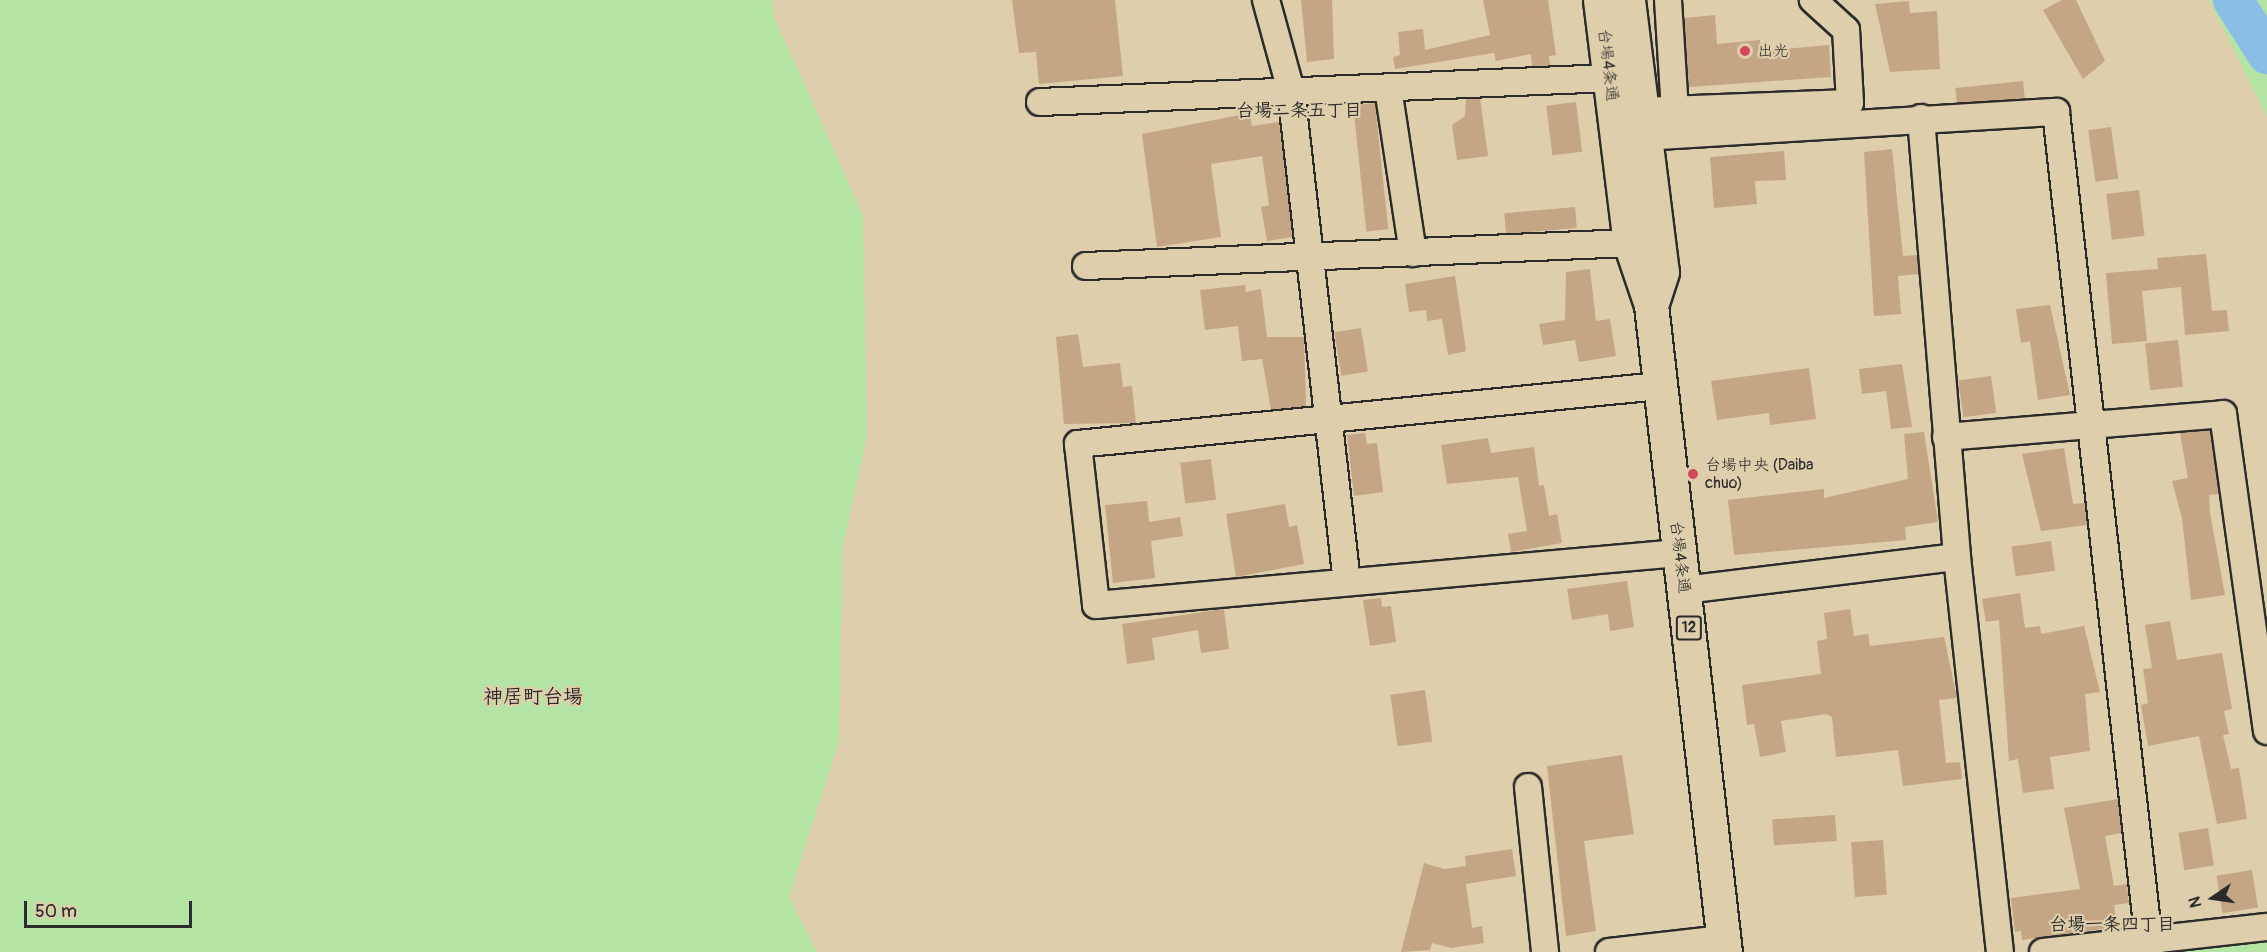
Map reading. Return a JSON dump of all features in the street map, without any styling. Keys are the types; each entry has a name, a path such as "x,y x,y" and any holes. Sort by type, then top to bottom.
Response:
{"highway":[{"name":"台場4条通","path":"1600,0 1630,243 1651,305 1724,946"},
{"name":"台場4条通","path":"1628,0 1662,272 1651,305"}],"street":[{"path":"1266,0 1291,91 1347,580"},
{"path":"1668,0 1675,110"},
{"path":"1642,124 1675,110 1851,103 1846,30 1813,0"},
{"path":"1040,102 1610,78"},
{"path":"1388,88 1413,253"},
{"path":"1642,124 1921,118 2056,112 2088,423 2149,945"},
{"path":"1921,118 1957,557 2000,952"},
{"path":"1086,266 1312,259 1630,243"},
{"path":"1659,386 1329,422 1078,444 1096,605 1347,580 1679,554"},
{"path":"1946,437 2088,423 2223,414 2267,731"},
{"path":"1684,590 1957,557"},
{"path":"1528,787 1545,952"},
{"path":"2043,952 2149,945 2267,927"},
{"path":"1609,952 1724,946"}],"green space":[{"path":"0,0 772,0 774,17 863,215 867,436 842,550 839,741 789,897 817,952 0,952"},
{"path":"2209,0 2267,0 2267,117"},
{"path":"2267,939 2267,952 2173,952 2174,951"}],"building":[{"path":"1012,0 1115,0 1123,76 1039,84 1036,52 1019,53"},
{"path":"1301,0 1332,0 1334,59 1307,62"},
{"path":"1483,0 1548,0 1556,55 1549,56 1550,66 1532,66 1531,54 1496,61 1494,53 1395,69 1393,57 1400,55 1398,32 1423,29 1425,50 1490,35"},
{"path":"2062,0 2076,0 2105,61 2083,79 2043,10"},
{"path":"1909,1 1910,13 1937,11 1940,69 1890,72 1875,4"},
{"path":"1715,15 1717,44 1760,40 1761,51 1829,45 1831,77 1689,87 1684,18"},
{"path":"2023,81 2025,99 1957,106 1955,88"},
{"path":"1480,98 1488,156 1457,160 1452,125 1465,116 1466,99"},
{"path":"1576,102 1582,152 1552,155 1546,106"},
{"path":"1375,103 1388,229 1366,232 1353,105"},
{"path":"1250,113 1252,126 1279,122 1293,237 1267,241 1261,207 1269,205 1262,156 1211,164 1221,237 1157,247 1142,134"},
{"path":"2111,127 2118,178 2095,182 2088,130"},
{"path":"1892,149 1903,256 1917,255 1919,274 1898,276 1901,314 1874,316 1864,152"},
{"path":"1784,151 1786,180 1755,181 1757,204 1714,208 1710,157"},
{"path":"2139,190 2145,236 2112,240 2106,194"},
{"path":"1575,207 1577,228 1506,234 1504,213"},
{"path":"2206,254 2212,311 2227,310 2229,331 2185,335 2181,287 2142,291 2147,341 2112,344 2106,273 2158,269 2157,258"},
{"path":"1590,269 1596,321 1610,319 1616,356 1579,362 1575,340 1543,345 1539,324 1565,320 1566,272"},
{"path":"1455,276 1466,351 1448,355 1442,319 1427,321 1426,310 1409,312 1405,284"},
{"path":"1245,285 1246,292 1261,289 1267,337 1304,337 1306,406 1271,410 1262,359 1242,361 1238,326 1205,330 1200,290"},
{"path":"2050,305 2070,395 2038,400 2030,341 2021,343 2016,309"},
{"path":"1361,328 1368,371 1341,376 1334,332"},
{"path":"1078,334 1083,367 1120,363 1123,387 1132,386 1136,423 1064,424 1056,337"},
{"path":"2178,340 2183,387 2150,390 2145,343"},
{"path":"1902,364 1912,427 1891,429 1886,391 1862,394 1859,369"},
{"path":"1809,368 1816,419 1770,425 1769,413 1717,420 1711,381"},
{"path":"1991,376 1996,413 1963,417 1958,381"},
{"path":"2210,430 2219,494 2209,495 2210,513 2225,595 2191,600 2182,518 2172,481 2188,478 2180,433"},
{"path":"1924,432 1938,522 1905,527 1906,540 1734,555 1728,500 1824,489 1824,498 1908,479 1904,434"},
{"path":"1365,433 1367,444 1377,443 1383,492 1354,496 1347,435"},
{"path":"1488,438 1491,453 1534,447 1539,486 1544,485 1549,516 1557,514 1562,543 1511,552 1508,534 1527,531 1518,477 1447,484 1441,445"},
{"path":"2064,448 2073,504 2085,503 2087,525 2041,531 2022,454"},
{"path":"1211,459 1216,500 1185,503 1180,463"},
{"path":"1147,501 1149,522 1180,517 1183,536 1151,541 1155,578 1113,583 1105,505"},
{"path":"1285,504 1289,527 1297,525 1304,564 1236,577 1226,514"},
{"path":"2051,541 2055,571 2016,576 2011,547"},
{"path":"1627,581 1634,627 1610,631 1608,614 1572,620 1567,589"},
{"path":"2020,593 2025,628 2040,626 2041,634 2084,626 2100,692 2085,694 2090,751 2050,757 2054,789 2023,793 2018,759 2009,761 1999,620 1986,622 1982,599"},
{"path":"1381,598 1382,607 1391,606 1396,642 1370,646 1363,600"},
{"path":"1224,609 1229,649 1201,653 1198,630 1152,638 1155,660 1127,664 1122,624"},
{"path":"1850,609 1854,636 1868,634 1870,646 1944,637 1957,698 1939,700 1946,763 1960,762 1962,779 1903,786 1898,750 1836,757 1832,717 1826,714 1781,721 1786,752 1760,757 1754,724 1747,725 1742,685 1821,674 1817,641 1827,639 1824,613"},
{"path":"2170,621 2177,660 2222,653 2232,709 2224,711 2229,734 2223,735 2231,769 2239,768 2247,819 2217,824 2199,736 2148,746 2141,705 2148,703 2143,669 2152,668 2145,625"},
{"path":"1425,690 1432,741 1398,746 1390,695"},
{"path":"1622,755 1634,834 1584,841 1596,931 1566,936 1547,766"},
{"path":"2118,799 2122,833 2105,836 2114,886 2127,884 2129,903 2114,905 2117,927 2022,940 2021,931 2015,932 2011,898 2080,889 2064,808"},
{"path":"1835,815 1837,841 1774,845 1772,819"},
{"path":"2208,828 2214,866 2184,870 2178,833"},
{"path":"1883,840 1887,895 1855,897 1851,842"},
{"path":"1512,849 1516,876 1466,884 1472,928 1482,926 1484,943 1451,948 1432,943 1430,950 1401,952 1424,863 1444,869 1466,866 1465,856"},
{"path":"2252,870 2258,908 2222,913 2216,876"}],"waterway":[{"path":"2233,0 2267,54"}],"place":[{"name":"出光","path":"1745,51"},
{"name":"台場中央 (Daiba chuo)","path":"1693,474"}],"district":[{"name":"台場二条五丁目","path":"1299,111"},
{"name":"神居町台場","path":"533,696"},
{"name":"台場一条四丁目","path":"2112,925"}]}
